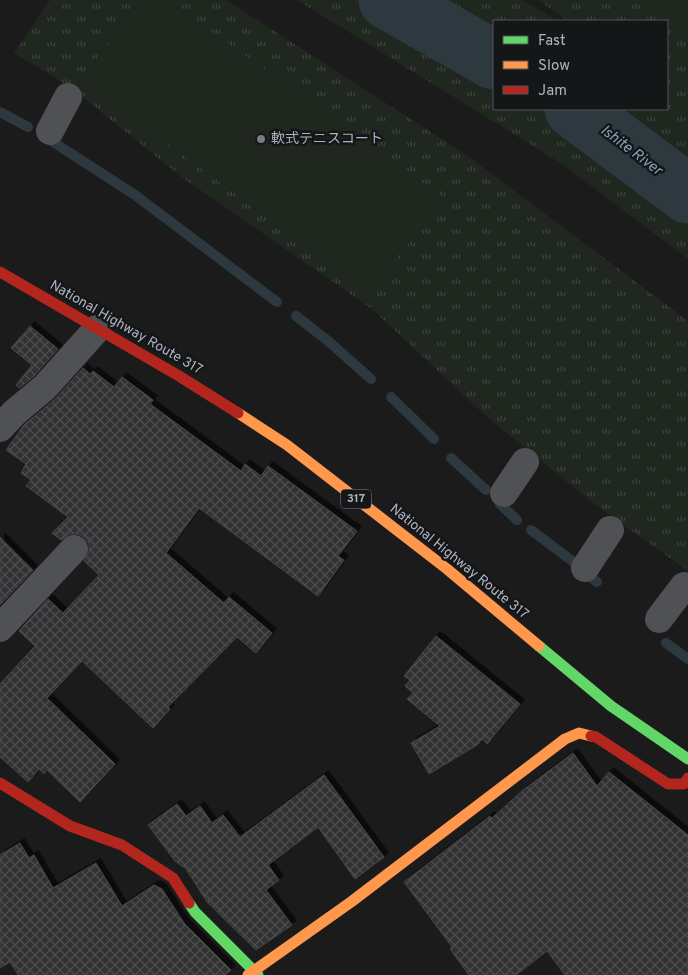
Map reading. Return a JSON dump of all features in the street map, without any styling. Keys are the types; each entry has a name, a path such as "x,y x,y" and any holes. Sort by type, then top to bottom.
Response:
{"main road":[{"name":"National Highway Route 317","path":"0,272 179,376 287,445 447,569 611,706 688,759"},
{"path":"0,783 70,826 122,845 173,878 194,912 253,974 565,739 579,733 596,737 668,784 684,784 688,778"}],"street":[{"path":"50,131 68,97"},
{"path":"0,428 14,412 45,387 97,328"},
{"path":"504,493 525,462"},
{"path":"585,568 610,530"},
{"path":"0,628 74,549"},
{"path":"659,619 684,586"}],"green space":[{"path":"50,0 226,0 468,156 688,321 688,571 593,503 486,416 372,309 180,176 69,86 14,53"},
{"name":"軟式テニスコート","path":"140,0 167,0 443,197 371,292 81,81"},
{"path":"297,0 365,0 378,8 403,9 392,0 523,0 555,20 493,20 493,110 668,110 668,20 567,20 538,0 688,0 688,259 562,164"},
{"path":"664,0 688,0 688,28 659,9"}],"building":[{"path":"30,326 58,349 34,376 19,388 16,385 32,365 11,348"},
{"path":"83,368 90,374 93,371 114,387 122,377 153,400 150,404 241,471 245,464 261,476 268,466 357,531 338,556 344,560 318,596 199,508 166,553 224,603 229,597 272,633 256,653 237,637 168,707 170,709 153,728 82,661 47,698 115,764 80,802 47,770 44,774 39,769 28,782 0,757 0,684 35,646 19,631 48,599 63,613 99,575 84,561 89,552 89,544 84,537 78,534 70,534 61,540 52,533 68,517 26,486 31,480 21,473 26,464 6,450 24,425 55,399"},
{"path":"0,537 33,570 0,605"},
{"path":"436,636 520,704 487,744 482,739 477,745 429,774 411,743 440,726 407,699 413,693 405,686 410,680 404,676"},
{"path":"573,753 597,786 609,772 688,835 688,975 565,975 547,951 516,975 469,975 450,949 452,947 404,882 490,816 492,818 523,790"},
{"path":"324,775 384,857 355,879 318,827 268,865 279,880 266,890 292,925 256,950 207,902 186,869 175,861 148,825 177,804 186,816 200,806 212,823 223,815 240,837"},
{"path":"20,843 29,858 34,855 53,888 96,863 122,906 154,885 162,889 184,923 231,970 225,975 18,975 10,962 0,968 0,855"}],"waterway":[{"name":"Ishite River","path":"388,0 493,59"},
{"name":"Ishite River","path":"575,110 688,194"},
{"path":"0,112 28,127"},
{"path":"47,138 135,195 277,302"},
{"path":"296,316 327,340 371,379"},
{"path":"391,397 434,439"},
{"path":"451,458 486,490"},
{"path":"500,504 517,520"},
{"path":"531,530 575,563"},
{"path":"592,578 597,582"},
{"path":"666,643 688,659"}],"traffic: fast":[{"path":"539,646 611,706 688,759"},
{"path":"189,903 195,912 258,975"}],"traffic: slow":[{"path":"238,413 287,445 447,569 539,646"},
{"path":"248,975 351,902 565,739 579,733 591,736"}],"traffic: jam":[{"path":"0,272 179,376 238,413"},
{"path":"591,736 596,737 668,784 684,784 688,778"},
{"path":"0,783 70,826 122,845 173,878 189,903"}],"place":[{"name":"軟式テニスコート","path":"261,139"}]}
